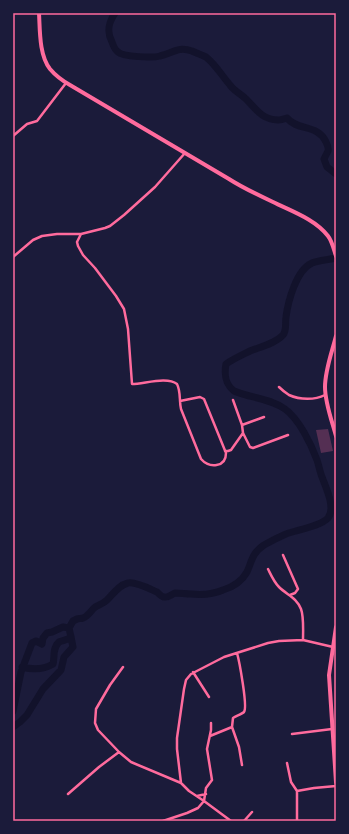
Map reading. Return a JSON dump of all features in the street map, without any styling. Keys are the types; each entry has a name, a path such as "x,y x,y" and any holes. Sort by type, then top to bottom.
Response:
{"highway":[{"path":"39,13 44,58 51,70 66,82 251,192 310,221 330,239 336,256"},
{"path":"336,336 325,387 336,436"},
{"path":"336,628 329,675 336,782"}],"street":[{"path":"13,136 26,124 38,121 66,82"},
{"path":"13,257 33,240 42,236 56,234 81,234 106,228 114,224 155,187 185,153"},
{"path":"81,234 77,242 80,251 95,268 124,309 128,329 132,384 164,380 173,381 177,384 180,395 180,401 180,405 183,415 201,461 212,465 221,464 226,458 225,451 204,399 200,397 180,401"},
{"path":"279,387 288,394 303,398 318,398 326,395"},
{"path":"233,400 242,425 243,433 250,446 253,448 288,435"},
{"path":"242,425 264,417"},
{"path":"225,451 228,452 231,450 243,433"},
{"path":"283,555 298,589 295,593 290,595"},
{"path":"268,568 276,583 281,589 296,600 302,611 303,640"},
{"path":"181,783 177,749 182,698 185,683 193,672 224,657 279,641 303,640 333,647"},
{"path":"237,653 242,675 245,709 233,718 232,727 239,747 242,765"},
{"path":"122,667 96,709 96,727 119,752 133,763 181,783 186,789 231,821"},
{"path":"193,672 209,697"},
{"path":"163,821 193,811 204,801 206,788 212,780 208,756 211,723"},
{"path":"209,736 232,727"},
{"path":"292,734 332,729"},
{"path":"68,794 119,752"},
{"path":"287,763 291,782 296,791 297,821"},
{"path":"296,791 336,786"},
{"path":"197,796 206,794"},
{"path":"244,821 252,812"},
{"path":"221,821 225,817"}],"building":[{"path":"328,429 333,451 321,453 316,430"}],"waterway":[{"path":"115,13 110,23 109,34 113,45 118,52 121,54 138,57 151,57 160,56 183,49 206,57 232,87 263,116 272,120 287,118 296,125 318,132 322,136 328,149 324,159 327,167 336,174"},
{"path":"13,727 27,715 43,689 61,670 64,657 73,647 69,628 73,621 86,616 122,586 128,583 134,583 157,592 165,597 175,593 203,594 227,589 243,578 255,554 264,545 286,534 308,528 325,521 328,518 331,509 328,492 317,460 300,425 290,413 279,405 234,391 227,382 225,372 226,364 229,362 250,351 272,343 283,335 291,295 301,272 312,263 336,258"},
{"path":"13,711 21,672 32,643 36,641 42,644 43,638 47,633 63,627 69,628"},
{"path":"22,667 38,669 53,664 55,647 59,642 71,637"}]}
